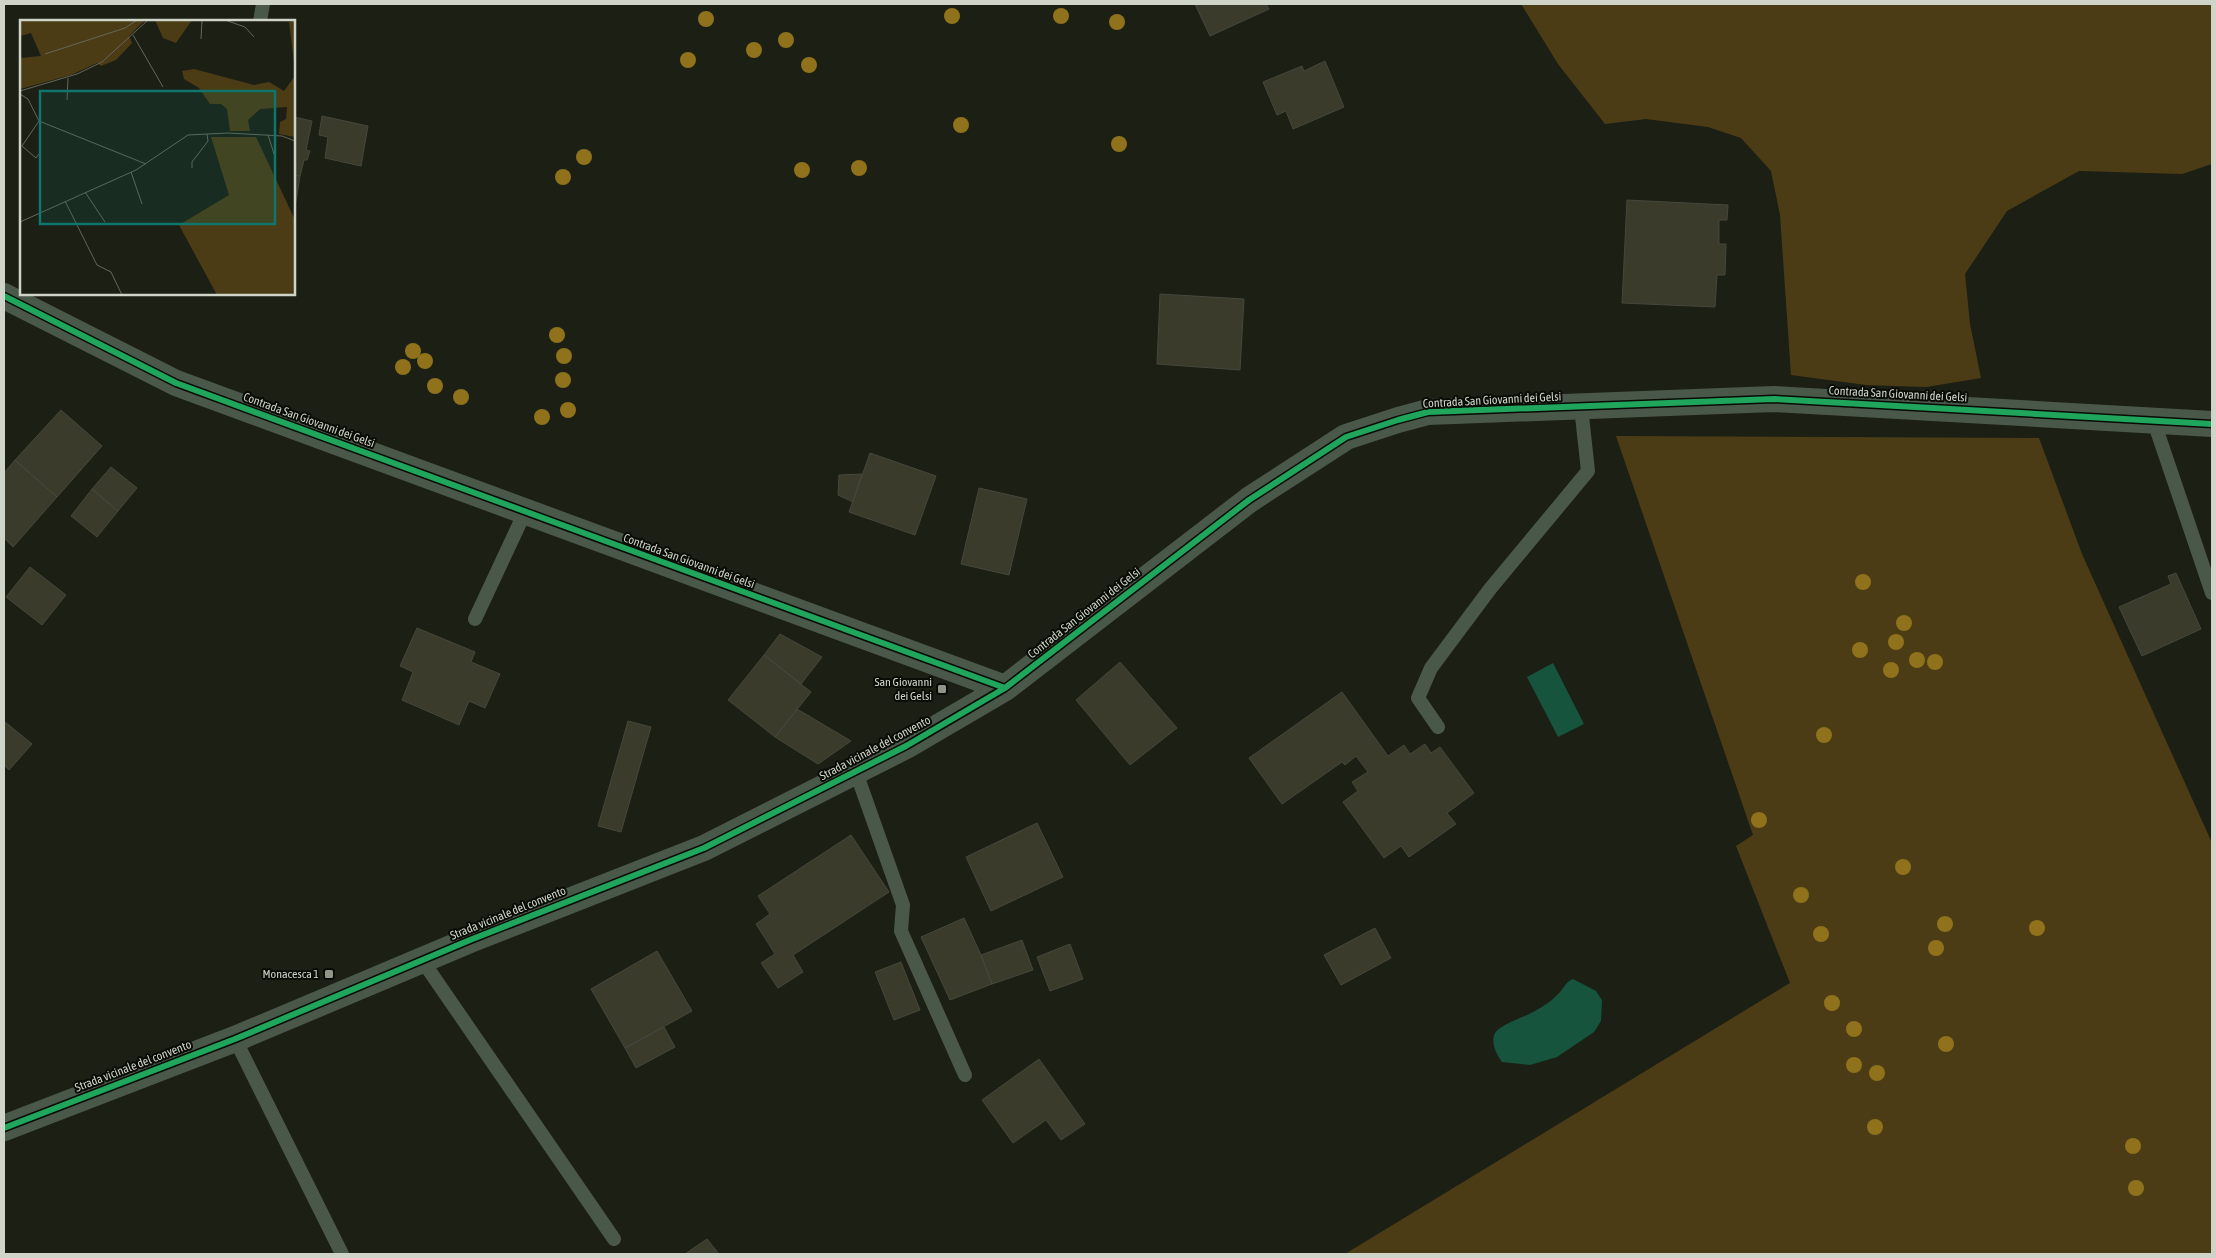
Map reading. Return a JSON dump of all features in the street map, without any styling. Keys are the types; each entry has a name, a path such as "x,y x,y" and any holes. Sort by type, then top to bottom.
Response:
{"street":[{"name":"Contrada San Giovanni dei Gelsi","path":"4,296 176,383 1005,688 1249,500 1346,437 1428,412 1774,399 2153,419 2212,424"},
{"name":"Strada vicinale del convento","path":"4,1128 235,1039 422,960 704,848 906,746 1005,688"}],"lane":[{"path":"260,20 263,4"},
{"path":"1438,727 1418,698 1430,668 1490,589 1588,471 1581,407"},
{"path":"2153,419 2212,593"},
{"path":"475,619 525,512"},
{"path":"856,772 903,905 901,931 965,1074"},
{"path":"422,960 614,1239"},
{"path":"235,1039 342,1254"}],"shaded area":[{"path":"1521,4 2212,4 2212,164 2182,174 2079,171 2007,211 1965,274 1970,324 1981,378 1926,387 1866,385 1791,375 1780,215 1771,171 1741,138 1708,127 1646,119 1605,124 1558,64"},
{"path":"1616,436 2039,438 2082,554 2212,843 2212,1254 1345,1254 1790,983 1736,846 1753,835"},
{"path":"1553,663 1584,724 1558,737 1527,677"},
{"path":"1573,979 1596,991 1602,1000 1601,1021 1594,1032 1557,1057 1530,1065 1502,1062 1496,1052 1493,1041 1495,1033 1502,1027 1547,1004"}],"building":[{"path":"1195,4 1266,4 1269,9 1210,36"},
{"path":"1325,61 1344,107 1293,129 1286,111 1277,115 1263,82 1302,66 1304,71"},
{"path":"322,116 368,126 361,166 325,158 328,137 319,135"},
{"path":"295,117 312,121 306,150 310,151 307,160 304,160 300,176 295,175"},
{"path":"295,175 300,176 295,207"},
{"path":"1627,200 1728,205 1727,220 1719,220 1719,244 1726,244 1725,275 1717,275 1715,307 1622,303"},
{"path":"1160,294 1244,299 1240,370 1157,364"},
{"path":"61,410 102,446 57,497 15,460"},
{"path":"870,453 936,476 915,535 849,512"},
{"path":"15,460 57,497 13,547 4,538 4,473"},
{"path":"111,467 137,488 118,511 92,489"},
{"path":"862,474 853,502 838,495 839,475"},
{"path":"979,488 1027,499 1009,575 961,564"},
{"path":"92,489 118,511 97,537 71,516"},
{"path":"30,567 66,595 42,625 6,597"},
{"path":"2176,573 2201,629 2142,656 2119,607 2171,584 2168,576"},
{"path":"417,628 475,652 471,662 500,674 485,708 469,701 459,725 402,700 413,672 400,666"},
{"path":"780,634 822,657 801,684 764,655"},
{"path":"764,655 811,692 775,737 728,700"},
{"path":"1120,662 1177,728 1130,765 1076,700"},
{"path":"1342,692 1388,756 1404,745 1410,754 1425,744 1431,753 1440,747 1474,793 1447,813 1456,824 1409,857 1401,846 1384,858 1343,802 1358,791 1352,782 1368,772 1356,756 1345,765 1342,762 1282,804 1249,758"},
{"path":"797,709 851,741 818,764 775,737"},
{"path":"4,721 32,744 9,770 4,765"},
{"path":"628,721 651,727 621,832 598,826"},
{"path":"1037,823 1063,877 991,911 966,857"},
{"path":"851,835 889,892 793,955 803,972 778,988 761,963 775,954 756,924 770,914 758,896"},
{"path":"964,918 992,984 950,1000 921,937"},
{"path":"1375,928 1391,958 1341,985 1324,955"},
{"path":"1022,940 1033,970 992,984 981,955"},
{"path":"1070,944 1083,979 1050,991 1037,957"},
{"path":"657,951 692,1011 625,1048 591,989"},
{"path":"901,962 920,1010 894,1020 875,972"},
{"path":"664,1027 675,1047 636,1068 625,1048"},
{"path":"1039,1059 1085,1124 1061,1140 1046,1120 1013,1143 982,1100"},
{"path":"707,1239 719,1254 685,1254"}],"cycle path":[{"path":"4,296 176,383 1005,688"},
{"path":"4,1128 235,1039 470,940 704,848 906,746 1005,688 1249,500 1346,437 1398,420 1428,412 1774,399 2212,424"}],"place":[{"name":"San Giovanni dei Gelsi","path":"942,689"},
{"name":"Monacesca 1","path":"329,974"}]}
